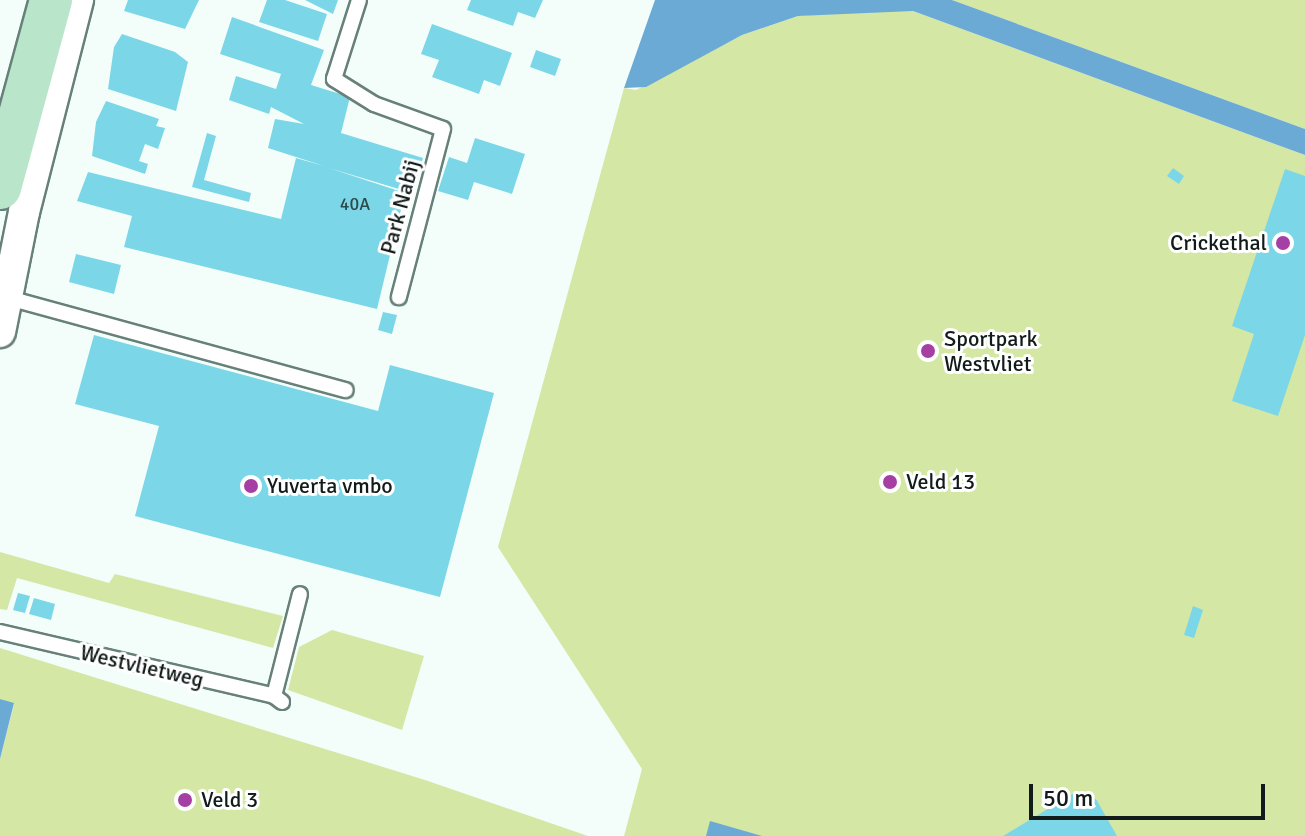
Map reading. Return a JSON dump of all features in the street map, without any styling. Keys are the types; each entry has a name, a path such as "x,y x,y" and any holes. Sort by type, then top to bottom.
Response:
{"street":[{"path":"0,332 9,298 8,202 51,0"},
{"path":"8,202 78,0"}],"lane":[{"name":"Park Nabij","path":"359,0 334,79 374,104 443,129 399,297"},
{"path":"9,298 346,390"},
{"name":"Westvlietweg","path":"0,632 278,699 300,594"}],"green space":[{"path":"952,0 1305,0 1305,129"},
{"name":"Sportpark Westvliet","path":"852,11 913,11 1305,155 1305,836 624,836 642,769 498,547 624,88 636,90 742,35 798,16"},
{"path":"0,552 109,583 115,574 283,616 273,648 17,578 7,610 0,609"},
{"path":"332,630 424,656 402,730 288,690 299,647"},
{"path":"0,648 425,780 588,836 0,836 0,759 14,704 0,699"}],"water":[{"path":"655,0 952,0 1305,129 1305,155 913,11 798,16 742,35 646,87 624,88"},
{"path":"0,699 14,703 0,759"},
{"path":"710,821 762,836 706,836"}],"building":[{"path":"128,0 199,0 185,29 124,11"},
{"path":"267,0 285,0 327,14 318,41 259,22"},
{"path":"305,0 338,0 333,14"},
{"path":"471,0 543,0 535,18 518,12 513,26 467,10"},
{"path":"232,17 324,50 311,85 350,97 341,133 423,158 412,193 329,168 405,193 377,309 124,247 132,216 77,201 88,172 281,219 296,158 324,166 268,148 275,119 304,124 271,107 269,114 229,100 236,76 276,89 281,74 220,54"},
{"path":"432,24 512,53 500,86 484,80 479,94 432,77 439,60 421,54"},
{"path":"122,34 175,52 188,62 176,111 108,89 114,47"},
{"path":"536,50 561,59 555,76 530,67"},
{"path":"106,101 159,119 156,126 165,128 158,149 145,144 139,161 148,164 145,174 92,156 96,122"},
{"path":"207,133 216,136 204,180 251,193 249,202 192,187"},
{"path":"475,138 525,154 512,194 474,182 468,200 438,191 449,157 467,163"},
{"path":"1173,168 1184,176 1179,184 1167,176"},
{"name":"Crickethal","path":"1285,169 1305,176 1305,335 1278,416 1232,401 1254,334 1232,326"},
{"path":"76,254 121,265 114,294 69,282"},
{"path":"383,312 397,315 392,334 378,330"},
{"path":"94,335 378,411 390,365 494,393 440,597 135,516 159,426 75,404"},
{"path":"18,593 30,596 25,613 13,610"},
{"path":"34,598 55,604 51,620 29,614"},
{"path":"1193,606 1203,610 1194,638 1184,635"},
{"path":"1074,793 1096,799 1117,836 1003,836"}],"place":[{"name":"Crickethal","path":"1283,243"},
{"name":"Sportpark Westvliet","path":"928,351"},
{"name":"Veld 13","path":"890,482"},
{"name":"Yuverta vmbo","path":"251,486"},
{"name":"Veld 3","path":"185,800"}]}
